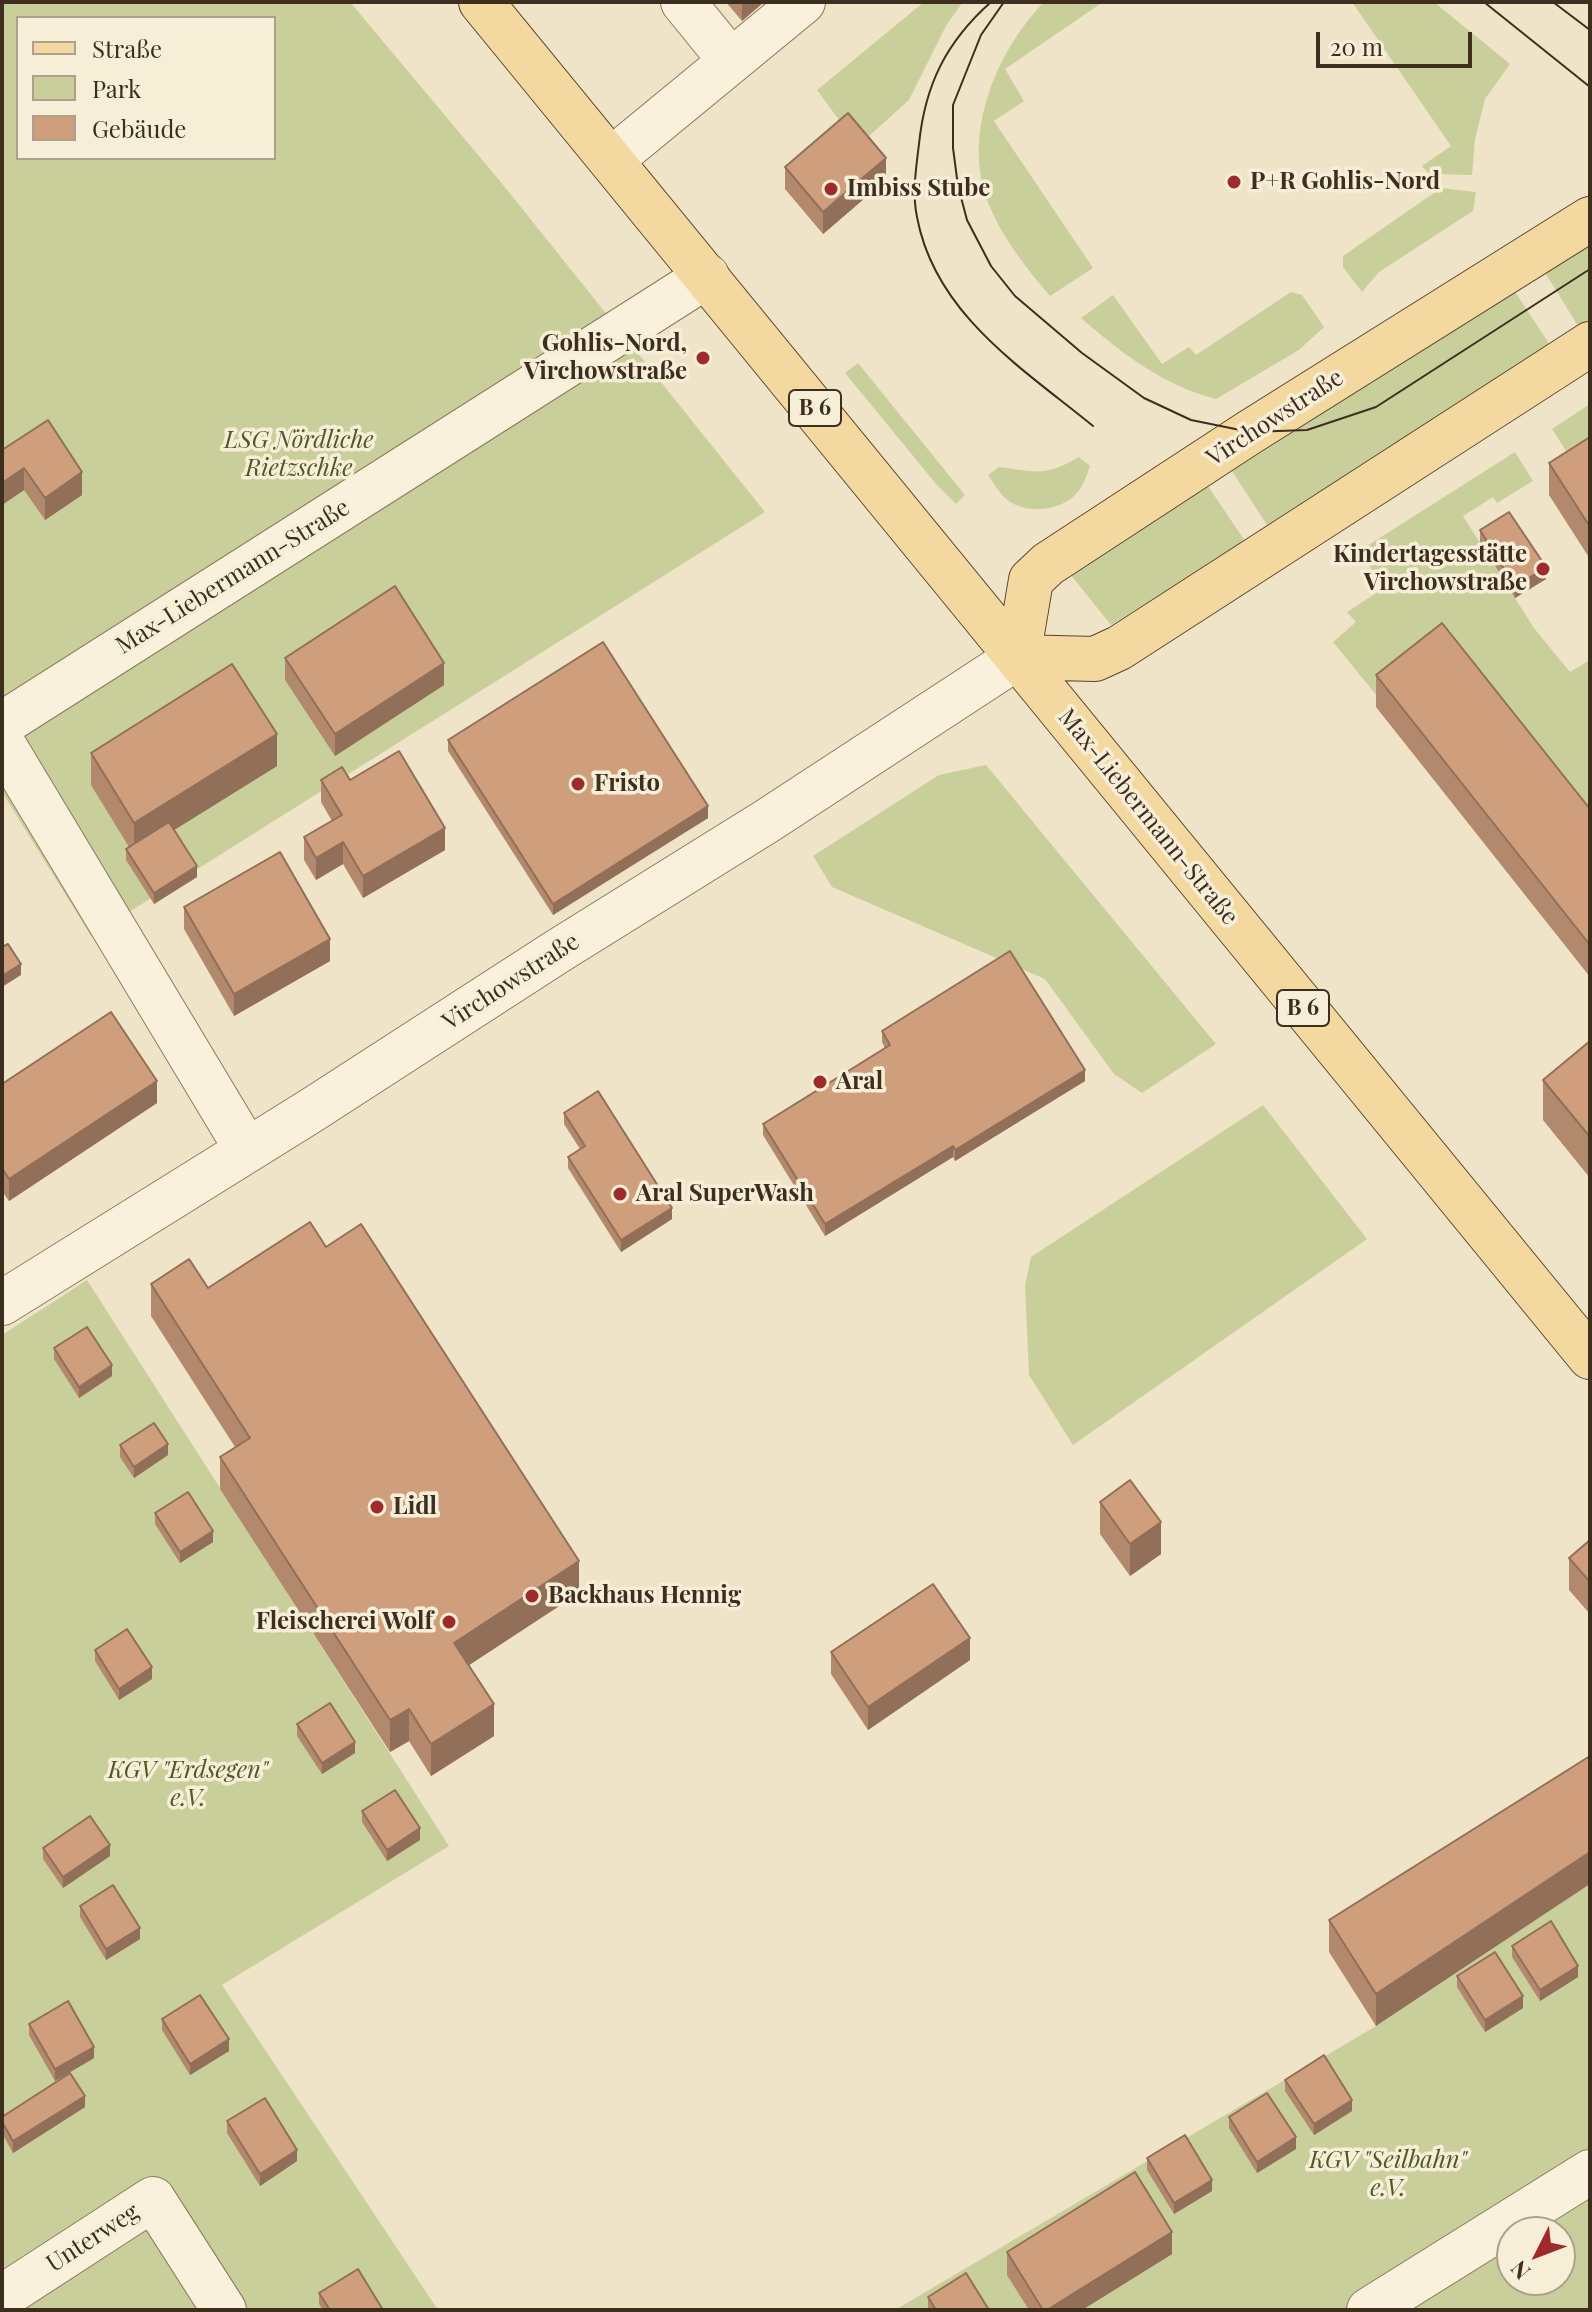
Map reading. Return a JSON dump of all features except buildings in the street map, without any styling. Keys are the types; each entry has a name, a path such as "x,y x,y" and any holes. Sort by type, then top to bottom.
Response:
{"main road":[{"name":"Max-Liebermann-Straße","path":"481,2 1590,1357"},
{"name":"Virchowstraße","path":"1018,657 1031,580 1048,564 1250,432 1590,219"},
{"path":"1018,657 1095,659 1119,648 1590,344"}],"street":[{"path":"683,2 731,61"},
{"path":"611,160 803,2"},
{"name":"Max-Liebermann-Straße","path":"2,724 707,276"},
{"name":"Virchowstraße","path":"2,1303 767,821 1018,657"},
{"path":"2,742 247,1150"},
{"path":"1369,2310 1590,2172"},
{"name":"Unterweg","path":"2,2297 153,2199 224,2310"}],"green space":[{"name":"LSG Nördliche Rietzschke","path":"2,2 350,2 500,181 765,512 91,936 2,792"},
{"path":"924,2 963,2 947,24 909,100 858,146 817,90"},
{"path":"1044,2 1103,2 1005,69 1024,101 994,121 1093,268 1050,296 1016,253 995,218 981,179 979,151 981,124 998,70 1026,23"},
{"path":"1352,2 1434,2 1510,64 1485,99 1475,139 1472,175 1429,174 1422,166 1451,146"},
{"path":"1441,188 1476,192 1473,211 1379,272 1362,292 1343,267 1343,256"},
{"path":"1590,242 1590,319 1578,326 1544,271"},
{"path":"1514,290 1550,345 1267,525 1232,471"},
{"path":"1291,292 1302,295 1324,327 1299,350 1216,399 1179,386 1144,367 1081,318 1113,295 1162,364 1189,347 1196,355"},
{"path":"858,363 965,495 956,504 845,373"},
{"path":"1590,404 1590,460 1577,468 1552,429"},
{"path":"1515,452 1533,481 1497,503 1493,497 1463,516 1534,628 1570,672 1590,660 1590,829 1377,696 1333,642 1356,622 1347,612 1384,588 1359,551"},
{"path":"1079,457 1090,466 1081,488 1062,504 1046,509 1012,503 1001,494 988,475 999,467 1049,470"},
{"path":"1208,486 1245,541 1111,625 1070,574"},
{"path":"986,765 1216,1044 1142,1093 1114,1074 1045,979 832,887 813,856 939,775"},
{"path":"1263,1105 1367,1239 1073,1445 1029,1375 1025,1285 1031,1257"},
{"name":"KGV \"Erdsegen\" e.V.","path":"87,1280 449,1846 222,1985 438,2310 2,2310 2,1335"},
{"name":"KGV \"Seilbahn\" e.V.","path":"1590,1884 1590,2310 895,2310 1376,2026"}],"tram line":[{"path":"991,2 950,49 926,103 917,162 917,217 927,251 942,282 962,310 1011,360 1093,426"},
{"path":"1004,2 981,35 953,105 953,148 967,220 991,266 1015,296 1082,353 1144,398 1191,420 1250,432 1307,430 1376,407 1590,269"},
{"path":"1484,2 1590,87"},
{"path":"1553,2 1590,30"}],"place":[{"name":"P+R Gohlis-Nord","path":"1234,182"},
{"name":"Imbiss Stube","path":"831,189"},
{"name":"Gohlis-Nord, Virchowstraße","path":"703,358"},
{"name":"Kindertagesstätte Virchowstraße","path":"1543,569"},
{"name":"Fristo","path":"578,784"},
{"name":"Aral","path":"820,1082"},
{"name":"Aral SuperWash","path":"620,1194"},
{"name":"Lidl","path":"377,1507"},
{"name":"Backhaus Hennig","path":"532,1596"},
{"name":"Fleischerei Wolf","path":"449,1622"}]}
